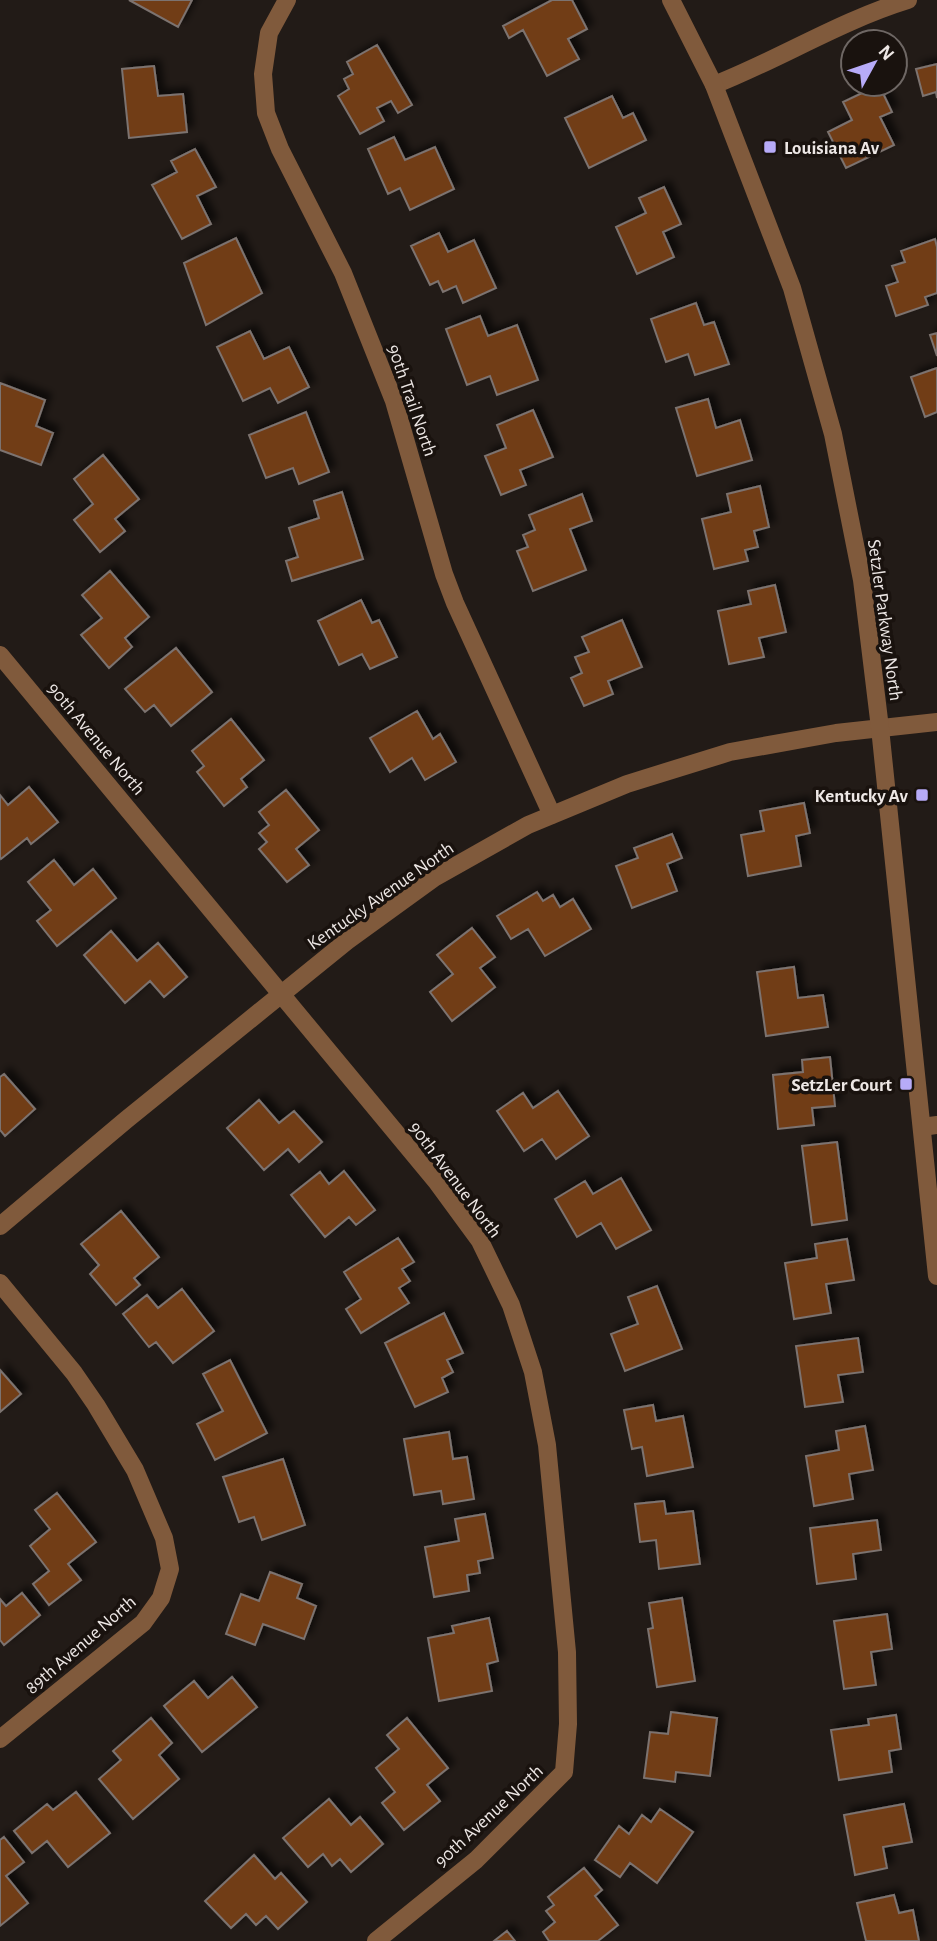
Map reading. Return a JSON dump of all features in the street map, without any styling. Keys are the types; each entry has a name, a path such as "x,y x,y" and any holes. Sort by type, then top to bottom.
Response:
{"street":[{"name":"90th Trail North","path":"287,0 269,33 263,74 266,113 343,273 394,401 444,574 455,603 552,815"},
{"name":"Setzler Parkway North","path":"671,0 714,85 792,288 833,434 862,580 929,1126 937,1276"},
{"path":"714,85 750,71 853,20 908,0"},
{"name":"90th Avenue North","path":"0,655 436,1181 480,1241 511,1304 533,1372 547,1445 567,1652 568,1724 564,1772 476,1860 376,1941"},
{"name":"Kentucky Avenue North","path":"0,1226 346,942 434,878 528,825 627,783 730,752 836,733 937,722"},
{"name":"89th Avenue North","path":"0,1283 74,1373 122,1448 135,1470 164,1538 170,1569 161,1598 143,1623 0,1739"}],"building":[{"path":"129,0 192,0 178,27"},
{"path":"552,0 572,0 587,29 568,39 579,59 547,76 523,30 509,38 503,26"},
{"path":"377,45 412,105 398,113 391,101 377,108 384,121 360,134 338,96 349,89 344,79 353,74 347,62"},
{"path":"937,64 937,98 936,92 923,96 916,69"},
{"path":"154,66 158,96 183,94 187,132 129,138 122,69"},
{"path":"612,96 623,118 633,113 646,140 589,168 565,118"},
{"path":"851,98 885,98 892,112 880,117 894,145 846,168 828,132 852,120 843,102"},
{"path":"394,137 405,160 435,147 454,189 410,210 400,188 388,194 368,149"},
{"path":"195,149 216,187 197,196 211,224 182,239 152,185 177,172 171,161"},
{"path":"664,187 681,224 663,232 674,257 637,274 616,227 646,213 639,198"},
{"path":"439,233 448,252 474,240 496,288 463,303 456,286 443,292 438,281 430,285 411,246"},
{"path":"236,238 262,293 206,325 184,263"},
{"path":"935,239 937,293 925,297 928,305 896,316 886,286 898,282 892,266 905,262 901,251"},
{"path":"696,303 704,325 714,322 729,364 695,375 688,354 666,362 651,319"},
{"path":"480,316 488,336 517,325 538,380 497,395 490,376 467,385 446,329"},
{"path":"250,331 264,359 289,347 309,387 278,403 270,388 243,401 217,347"},
{"path":"937,333 937,356 930,335"},
{"path":"937,368 937,412 925,417 911,377"},
{"path":"0,383 45,400 36,426 53,433 41,465 0,450"},
{"path":"708,399 716,428 740,420 752,460 697,476 676,408"},
{"path":"533,410 553,457 520,470 526,485 501,495 485,456 506,448 497,425"},
{"path":"306,412 329,472 299,484 293,468 266,478 249,435"},
{"path":"103,455 139,499 115,519 125,531 100,552 74,520 93,504 74,479"},
{"path":"760,486 769,527 754,531 758,547 745,550 748,561 714,569 702,519 731,512 727,494"},
{"path":"342,492 363,559 292,581 286,561 298,557 289,528 319,518 314,501"},
{"path":"582,494 592,521 570,529 586,570 533,591 517,551 528,547 523,535 535,530 529,515"},
{"path":"110,571 149,617 125,638 132,647 109,668 81,635 102,618 82,595"},
{"path":"775,585 786,632 759,638 764,657 729,664 718,611 751,604 748,591"},
{"path":"361,600 372,623 379,620 397,657 370,669 362,654 339,665 318,621"},
{"path":"622,620 642,667 608,681 613,694 584,706 571,678 582,673 575,657 589,652 582,637"},
{"path":"176,648 212,692 171,726 154,705 145,712 125,689"},
{"path":"417,711 433,739 440,734 456,762 425,780 412,758 390,772 370,738"},
{"path":"231,719 264,760 241,779 247,787 224,806 197,772 204,766 192,751"},
{"path":"29,787 58,822 31,844 27,838 1,859 0,795 8,805"},
{"path":"286,790 319,830 296,849 309,865 287,882 259,849 267,842 259,833 269,825 259,812"},
{"path":"804,803 810,833 796,836 801,866 748,876 741,835 764,831 760,811"},
{"path":"672,834 682,858 667,864 677,891 632,908 616,866 638,858 634,848"},
{"path":"54,860 74,885 93,869 116,898 57,946 37,921 51,910 28,882"},
{"path":"537,892 543,901 553,895 560,907 573,899 591,929 545,956 528,929 511,939 497,916"},
{"path":"472,928 495,957 480,968 495,987 452,1021 430,992 453,974 437,955"},
{"path":"111,931 137,961 158,943 187,977 164,997 150,981 125,1003 84,955"},
{"path":"794,967 798,998 823,995 828,1027 766,1036 757,972"},
{"path":"830,1057 835,1106 812,1108 814,1125 778,1129 773,1075 803,1072 802,1060"},
{"path":"4,1074 35,1109 5,1136 0,1130 0,1077"},
{"path":"558,1091 589,1136 556,1159 542,1139 524,1151 497,1111 523,1093 533,1108"},
{"path":"259,1100 279,1123 294,1111 322,1142 299,1162 288,1149 264,1170 227,1128"},
{"path":"837,1142 847,1220 812,1225 802,1146"},
{"path":"344,1171 375,1210 356,1225 349,1217 325,1237 291,1195 320,1172 329,1184"},
{"path":"621,1178 651,1230 616,1249 601,1223 577,1237 555,1199 585,1181 593,1194"},
{"path":"121,1211 159,1257 134,1278 140,1285 116,1305 90,1274 99,1265 81,1244"},
{"path":"398,1238 414,1262 402,1269 410,1281 399,1288 409,1303 361,1333 346,1309 361,1299 344,1272"},
{"path":"847,1239 854,1280 826,1284 831,1313 794,1319 785,1263 817,1258 815,1244"},
{"path":"657,1286 682,1349 625,1371 611,1334 638,1324 628,1297"},
{"path":"182,1289 214,1331 173,1363 156,1342 149,1347 123,1314 147,1295 158,1308"},
{"path":"444,1313 463,1353 447,1360 453,1372 442,1378 448,1392 415,1407 385,1343"},
{"path":"858,1338 863,1372 838,1375 843,1402 805,1407 796,1346"},
{"path":"230,1360 267,1433 215,1460 197,1424 223,1411 203,1374"},
{"path":"0,1370 21,1394 0,1412"},
{"path":"653,1405 656,1421 683,1416 693,1467 647,1476 642,1447 632,1449 624,1410"},
{"path":"865,1426 873,1470 849,1474 853,1499 814,1506 806,1456 839,1450 836,1431"},
{"path":"449,1432 453,1459 467,1457 474,1499 443,1504 441,1491 414,1495 404,1439"},
{"path":"283,1459 305,1525 262,1540 254,1517 239,1522 223,1477"},
{"path":"57,1493 96,1542 68,1564 81,1580 49,1605 33,1584 49,1571 30,1546 50,1529 35,1510"},
{"path":"664,1501 666,1514 693,1511 700,1564 659,1569 656,1540 640,1542 635,1504"},
{"path":"485,1514 493,1558 478,1561 480,1573 467,1575 469,1591 434,1597 425,1547 459,1541 455,1519"},
{"path":"877,1520 881,1550 853,1554 856,1579 817,1584 810,1528"},
{"path":"270,1572 302,1584 297,1598 316,1606 304,1639 263,1624 255,1645 226,1634 241,1594 259,1601"},
{"path":"22,1593 40,1615 4,1645 0,1640 0,1599 6,1606"},
{"path":"682,1598 695,1681 657,1687 648,1629 653,1628 649,1603"},
{"path":"887,1614 892,1649 871,1652 876,1685 844,1689 834,1621"},
{"path":"489,1618 498,1661 487,1664 492,1691 439,1701 428,1638 454,1633 452,1626"},
{"path":"232,1677 257,1707 202,1752 164,1706 194,1681 208,1698"},
{"path":"671,1712 717,1718 710,1776 676,1772 675,1782 644,1778 650,1732 668,1734"},
{"path":"896,1715 901,1749 889,1751 892,1772 839,1780 831,1730 869,1725 868,1719"},
{"path":"151,1718 172,1743 159,1755 179,1779 133,1819 99,1779 121,1760 113,1751"},
{"path":"407,1718 448,1768 427,1785 440,1801 404,1830 382,1803 395,1792 376,1768 399,1749 387,1735"},
{"path":"76,1792 110,1833 68,1867 47,1841 32,1853 14,1831 47,1804 53,1810"},
{"path":"329,1799 351,1825 360,1817 383,1844 351,1872 340,1859 332,1866 323,1854 308,1867 283,1838"},
{"path":"904,1804 912,1842 883,1847 887,1868 855,1875 844,1815"},
{"path":"660,1809 693,1832 657,1883 630,1863 620,1877 595,1860 619,1826 629,1834 642,1815 651,1822"},
{"path":"4,1837 24,1862 6,1876 28,1903 0,1926 0,1840"},
{"path":"254,1855 275,1879 281,1873 307,1902 278,1929 266,1916 256,1925 246,1914 231,1928 205,1901"},
{"path":"584,1868 602,1890 595,1896 618,1925 598,1941 549,1941 543,1932 555,1922 546,1911 554,1905 548,1897"},
{"path":"894,1895 899,1913 913,1910 919,1941 866,1941 857,1903"},
{"path":"507,1931 515,1941 494,1941"}],"place":[{"name":"Louisiana Av","path":"770,147"},
{"name":"Kentucky Av","path":"922,795"},
{"name":"SetzLer Court","path":"906,1084"}]}
